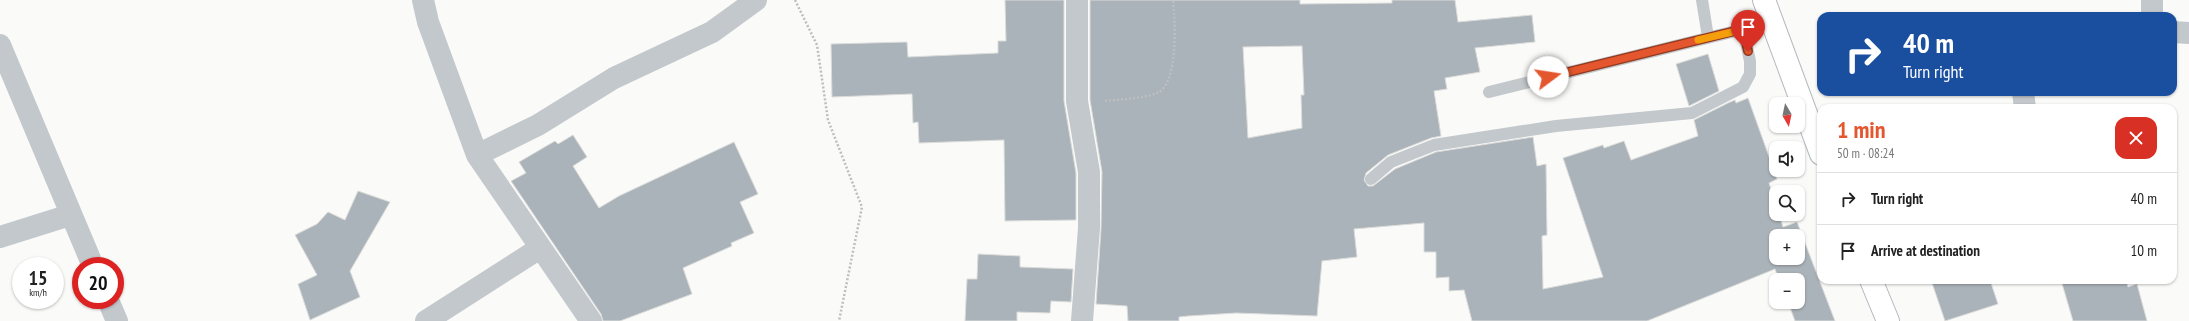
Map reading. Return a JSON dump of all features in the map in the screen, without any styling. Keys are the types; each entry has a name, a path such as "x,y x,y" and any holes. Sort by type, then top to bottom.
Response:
{"main road":[{"path":"1764,0 1817,143"},
{"path":"1873,284 1888,321"}],"street":[{"path":"422,0 428,22 477,155 591,321"},
{"path":"477,155 538,125 614,78 712,32 756,0"},
{"path":"1077,0 1077,101 1089,172 1090,228 1082,321"},
{"path":"2152,0 2152,12"},
{"path":"2177,32 2189,33"},
{"path":"0,45 70,215 89,257"},
{"path":"0,237 70,215"},
{"path":"426,321 540,248"},
{"path":"112,309 117,321"}],"lane":[{"path":"1702,0 1708,37"},
{"path":"1489,92 1772,22"},
{"path":"1371,179 1391,162 1434,145 1556,126 1692,113 1743,87 1750,74 1750,61 1743,29"}],"path":[{"path":"795,0 816,45 828,120 862,207 838,321"},
{"path":"1077,101 1090,103 1158,93 1169,83 1172,66 1175,24 1173,0"}],"building":[{"path":"1005,0 1064,0 1064,101 1076,173 1076,220 1005,221 1004,140 919,143 918,122 913,123 912,94 832,97 831,44 907,42 908,57 998,53 998,41 1006,41"},
{"path":"1090,0 1300,0 1300,4 1392,3 1392,0 1455,0 1458,22 1532,15 1535,42 1475,48 1480,72 1445,78 1447,89 1434,91 1441,136 1431,138 1388,155 1366,173 1364,180 1368,186 1373,186 1395,169 1436,152 1533,137 1537,166 1546,164 1547,235 1542,236 1543,289 1603,277 1563,158 1603,145 1604,148 1624,141 1631,160 1698,136 1694,120 1735,100 1736,103 1748,98 1769,157 1769,177 1776,177 1777,179 1769,183 1769,221 1781,221 1783,227 1797,222 1800,229 1769,229 1769,265 1805,265 1805,243 1817,274 1817,284 1821,284 1835,321 1795,321 1791,309 1805,309 1805,273 1776,273 1775,269 1647,321 1472,321 1464,290 1449,291 1449,277 1436,278 1436,252 1424,252 1424,223 1354,229 1357,257 1322,261 1317,316 1236,313 1179,317 1179,321 1128,321 1127,306 1096,304 1101,229 1102,172 1090,100","holes":["1302,46 1304,95 1301,95 1302,128 1248,138 1243,47"]},
{"path":"1708,54 1719,91 1689,106 1676,64"},
{"path":"573,135 587,157 573,166 599,208 619,196 734,142 758,194 740,202 754,233 731,243 732,246 683,268 692,294 620,321 603,321 601,314 511,181 526,173 519,162 555,141 558,144"},
{"path":"358,191 390,202 350,271 360,297 310,320 298,284 317,275 295,235 317,224 328,212 345,220"},
{"path":"978,254 1020,256 1020,267 1073,269 1071,302 1051,301 1050,313 1017,312 1017,321 965,321 967,279 977,279"},
{"path":"1932,284 1991,284 1998,304 1945,321"},
{"path":"2062,284 2127,284 2128,287 2137,284 2147,321 2073,321"}],"slow traffic":[{"path":"1698,40 1726,32 1741,30"}],"route":[{"path":"1548,77 1743,29 1748,51"}]}
